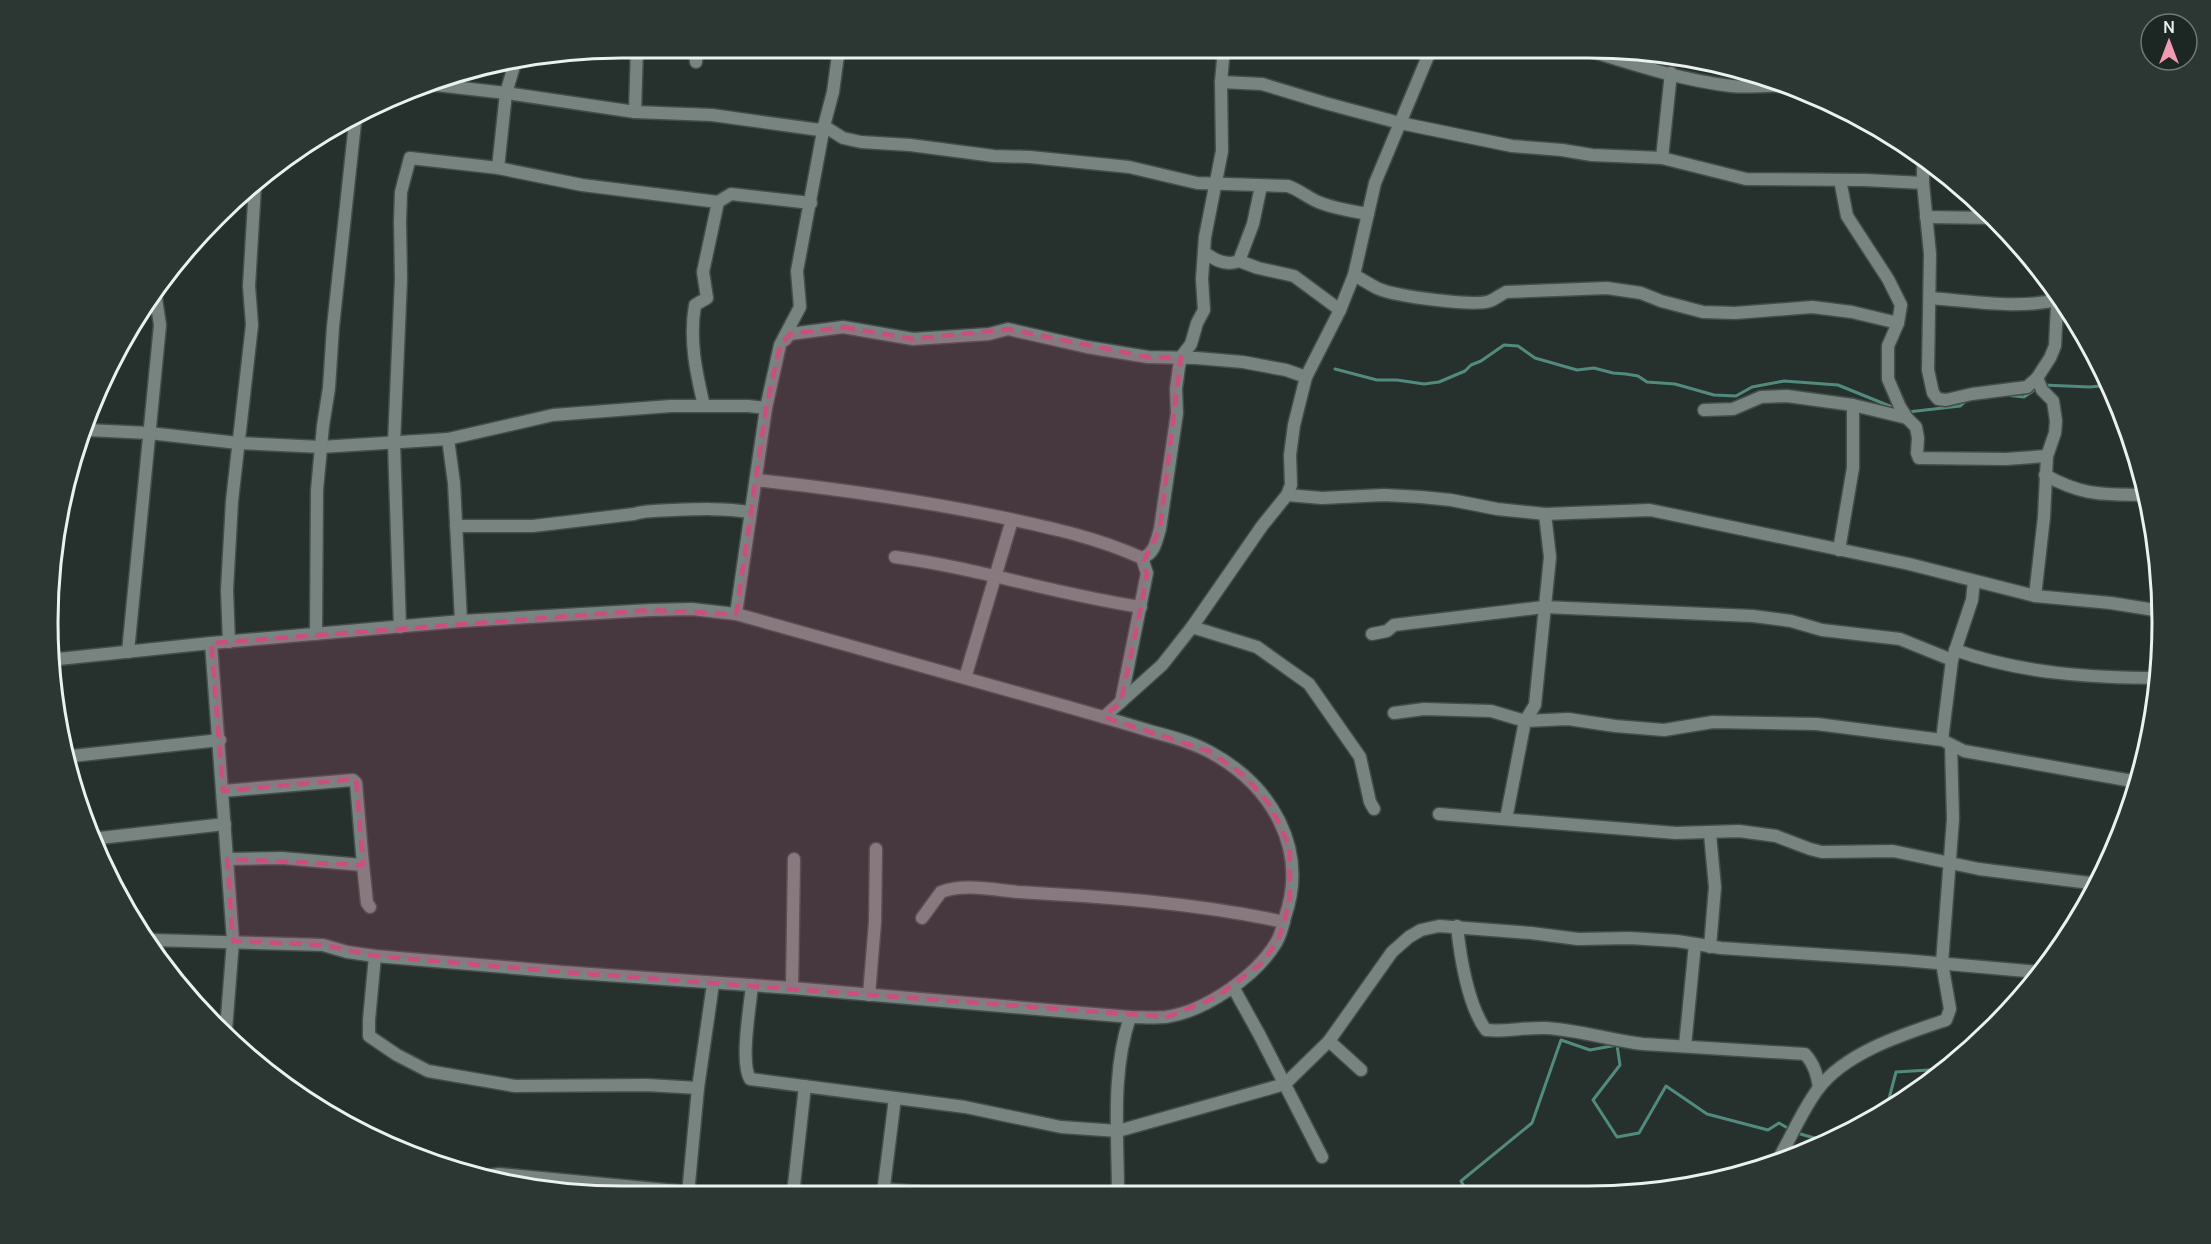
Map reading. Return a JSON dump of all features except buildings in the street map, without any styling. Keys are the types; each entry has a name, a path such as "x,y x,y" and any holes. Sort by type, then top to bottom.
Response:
{"street":[{"path":"635,112 637,58"},
{"path":"736,614 766,408 780,345 800,307 797,271 824,126 833,92 838,58"},
{"path":"1142,558 1149,555 1155,548 1160,529 1177,413 1176,389 1181,357 1191,344 1197,323 1204,310 1202,279 1204,252 1210,203 1221,162 1223,138 1221,82 1223,58"},
{"path":"1104,717 1162,665 1287,495 1291,485 1290,455 1294,425 1306,377 1340,310 1354,276 1375,183 1427,58"},
{"path":"1621,60 1717,84 1745,81"},
{"path":"498,168 506,93 513,69"},
{"path":"1662,158 1671,74"},
{"path":"1221,82 1262,84 1400,123 1512,146 1592,155 1662,158 1746,179 1923,183"},
{"path":"447,86 635,112 712,115 815,130 820,130 824,126"},
{"path":"316,634 317,490 355,126"},
{"path":"824,126 843,138 861,142 1129,168 1197,183 1297,189 1308,198 1324,204 1368,214"},
{"path":"400,627 394,443 401,192 410,158 498,168 582,185 718,202 731,194 811,203"},
{"path":"1923,168 1930,254 1928,370 1933,393 1938,399 1946,400 2027,387 2037,378 2055,346 2057,308"},
{"path":"1840,180 1847,216 1901,305 1898,323 1888,346 1888,379 1907,418 1916,427 1919,458 1923,460 2047,456"},
{"path":"1239,261 1253,224 1261,186"},
{"path":"229,642 227,590 232,501 252,325 249,286 254,194"},
{"path":"704,406 694,363 692,322 695,305 707,298 703,272 718,202"},
{"path":"1926,217 1981,218"},
{"path":"1204,252 1211,258 1225,262 1239,261 1294,276 1340,310"},
{"path":"1354,276 1379,289 1400,295 1431,299 1482,303 1492,301 1506,292 1607,288 1641,293 1661,302 1703,312 1735,313 1812,307 1852,312 1898,323"},
{"path":"1930,298 1984,303 2025,304 2052,301"},
{"path":"128,652 160,324 157,304"},
{"path":"780,345 790,334 843,327 913,339 989,334 1008,329 1087,347 1148,357 1243,362 1286,370 1306,377"},
{"path":"2035,596 2044,518 2047,456 2055,433 2053,401 2042,390 2037,378"},
{"path":"1704,410 1732,409 1761,397 1787,396 1853,405 1907,418"},
{"path":"92,430 149,433 238,443 321,447 448,439 553,415 671,405 766,408"},
{"path":"1839,550 1852,468 1853,405"},
{"path":"448,439 454,483 461,621"},
{"path":"2045,475 2074,490 2093,494 2138,495"},
{"path":"756,480 956,508 1061,530 1114,545 1142,558 1147,573 1120,702"},
{"path":"1287,495 1322,498 1384,495 1421,497 1545,514 1650,510 1909,564 2035,596 2152,610"},
{"path":"456,526 533,526 634,514 651,509 662,511 726,508 750,512"},
{"path":"1506,819 1525,721 1535,705 1550,557 1545,514"},
{"path":"965,678 1012,520"},
{"path":"895,556 1141,608"},
{"path":"1782,1152 1819,1088 1850,1060 1893,1038 1946,1020 1950,1009 1942,963 1953,819 1947,742 1953,655 1972,600 1974,581"},
{"path":"1372,634 1387,632 1394,625 1544,607 1753,615 1791,621 1822,630 1900,639 1953,655 2039,671 2149,678"},
{"path":"60,659 461,621 650,610 692,609 736,614 1104,717 1209,751 1234,768 1270,804 1290,847 1292,883 1290,902 1278,941 1262,964 1233,987 1191,1009 1167,1017 1130,1017 375,956 322,945 157,940"},
{"path":"1192,627 1257,647 1310,684 1360,757 1370,802 1374,809"},
{"path":"211,643 220,740 232,941 227,1023"},
{"path":"1394,712 1424,709 1491,711 1525,721 1568,718 1615,726 1664,730 1713,722 1817,724 1947,742 1964,751 2129,780"},
{"path":"75,756 220,740"},
{"path":"223,791 353,780 356,783 367,903 370,907"},
{"path":"1439,814 1639,831 1710,834 1754,832 1776,836 1822,852 1893,851 1950,864 2088,883"},
{"path":"101,838 225,824"},
{"path":"1710,834 1715,887 1710,946"},
{"path":"869,995 875,922 876,849"},
{"path":"227,859 282,858 363,865"},
{"path":"792,988 794,859"},
{"path":"922,918 941,892 967,888 1216,909 1284,922"},
{"path":"752,985 746,1073 750,1079 755,1081 965,1107 1061,1127 1118,1131 1285,1084 1329,1041 1392,952 1421,930 1439,926 1578,939 1630,938 2031,971"},
{"path":"1457,926 1461,961 1477,1015 1486,1030 1544,1028 1596,1034 1617,1041 1805,1054 1812,1062 1817,1074 1819,1088"},
{"path":"1684,1046 1695,944"},
{"path":"375,956 369,1036 428,1071 515,1086 647,1085 698,1088"},
{"path":"689,1186 698,1088 713,984"},
{"path":"1233,987 1322,1157"},
{"path":"1118,1186 1118,1075 1120,1049 1130,1017"},
{"path":"1329,1041 1361,1070"},
{"path":"794,1186 805,1086"},
{"path":"884,1186 895,1098"},
{"path":"515,1176 615,1186"}],"highlighted area":[{"path":"843,327 913,339 1008,329 1148,357 1181,357 1160,529 1143,563 1147,573 1121,702 1104,717 1209,751 1245,776 1270,805 1290,847 1290,902 1278,941 1261,964 1215,998 1167,1017 562,972 375,956 323,945 233,941 227,859 363,865 356,779 223,791 211,643 650,610 736,614 766,408 780,345 790,334"}],"waterway":[{"path":"1335,369 1377,380 1424,384 1439,382 1465,371 1504,345 1518,346 1535,358 1577,370 1594,368 1638,376 1647,382 1675,384 1714,395 1736,396 1752,387 1784,381 1838,385 1897,409"},
{"path":"2043,385 2100,386"},
{"path":"2005,395 2024,397 2037,388"},
{"path":"1908,412 1960,406 1968,399"},
{"path":"1464,1186 1461,1181 1532,1123 1561,1040 1590,1050 1617,1045 1620,1065 1593,1100 1617,1137 1639,1133 1666,1086 1707,1114 1768,1130 1779,1123 1791,1130"},
{"path":"1889,1099 1896,1072 1931,1070"},
{"path":"1797,1133 1815,1138"}]}
